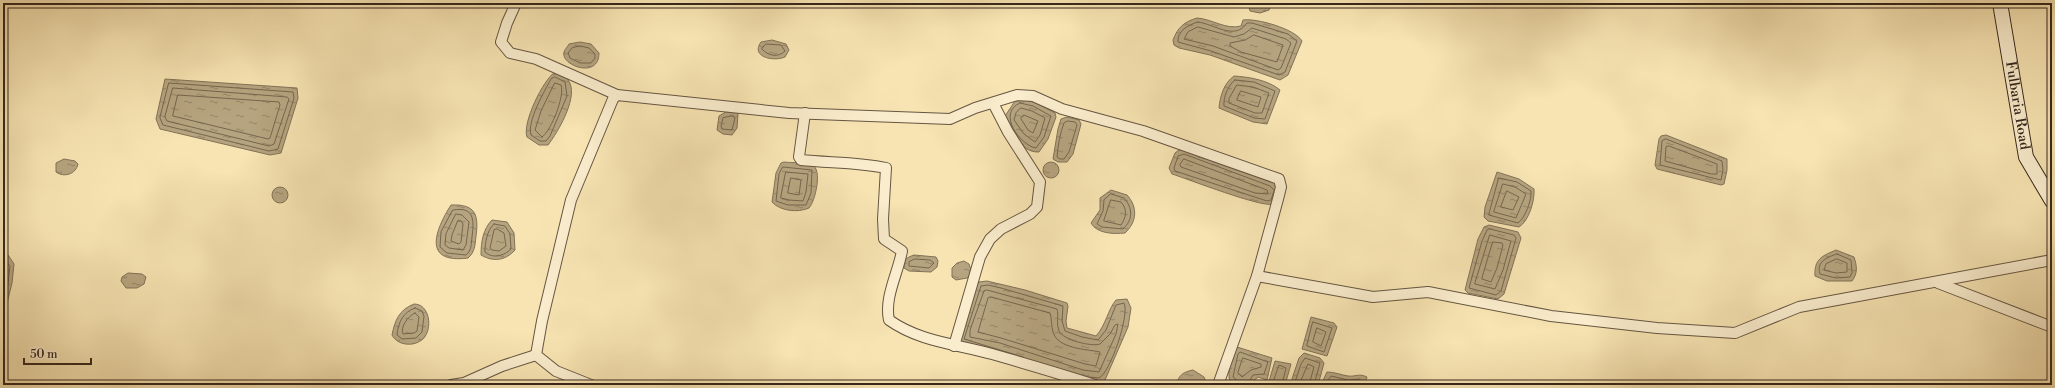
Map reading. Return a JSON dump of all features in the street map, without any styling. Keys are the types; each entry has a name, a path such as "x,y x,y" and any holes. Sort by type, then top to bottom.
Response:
{"main road":[{"name":"Fulbaria Road","path":"2000,3 2026,157 2052,202"}],"street":[{"path":"516,3 507,23 501,42 510,53 536,59 617,95 805,113 950,119 1017,95 1033,96 1062,109 1143,131 1279,180 1281,187 1257,276 1218,385"},
{"path":"536,355 542,321 571,200 613,99 617,95"},
{"path":"954,346 980,257 990,239 1001,229 1030,214 1037,207 1040,182 1008,132 992,103"},
{"path":"805,113 799,157 801,160 861,164 886,168 883,219 884,239 902,251 889,301 887,312 889,320 898,327 920,337 991,354 1094,385"},
{"path":"1257,276 1374,297 1428,292 1551,316 1658,328 1735,333 1799,307 2052,260"},
{"path":"1938,282 2052,327"},
{"path":"451,385 464,383 502,366 536,355"},
{"path":"536,355 556,371 591,385"}],"water":[{"path":"1248,3 1272,3 1269,10 1260,13 1250,11"},
{"path":"1197,18 1230,27 1241,26 1243,20 1257,21 1275,25 1292,32 1302,41 1288,75 1280,80 1210,55 1179,48 1174,45 1173,40 1179,28 1188,21"},
{"path":"772,40 786,44 789,50 785,57 775,59 761,55 758,47 761,42"},
{"path":"580,42 591,44 599,53 597,61 593,66 580,68 573,65 564,57 564,52 569,44"},
{"path":"555,72 564,76 568,80 571,87 570,104 562,123 548,145 539,145 527,137 526,131 530,112 545,84"},
{"path":"1234,76 1264,81 1280,90 1267,124 1253,122 1219,108 1223,90"},
{"path":"165,79 297,88 298,98 281,153 270,155 160,129 156,119"},
{"path":"1019,99 1034,102 1055,113 1056,117 1048,139 1039,152 1027,149 1022,145 1014,134 1005,116 1015,101"},
{"path":"726,112 736,112 738,114 737,128 732,135 723,134 717,130 719,116"},
{"path":"1067,117 1079,120 1081,124 1073,154 1067,162 1058,162 1053,159 1058,129 1061,119"},
{"path":"1666,135 1727,159 1727,170 1724,184 1721,185 1657,169 1655,165 1659,139 1661,136"},
{"path":"1179,150 1184,150 1273,182 1277,186 1273,204 1255,202 1240,198 1172,174 1169,168 1175,153"},
{"path":"64,159 75,161 78,164 72,173 66,175 56,172 56,163"},
{"path":"1048,162 1054,162 1059,167 1057,176 1054,178 1048,178 1043,173 1043,167"},
{"path":"781,163 805,163 812,165 815,168 817,173 817,186 814,199 809,208 805,210 795,211 784,209 772,202 776,173"},
{"path":"1497,172 1519,179 1534,189 1531,210 1526,220 1519,227 1488,221 1484,217 1485,207"},
{"path":"280,187 286,189 288,195 286,201 280,203 274,201 272,195 274,189"},
{"path":"1111,190 1127,195 1133,204 1135,214 1134,219 1129,229 1125,233 1101,231 1094,227 1091,223 1100,210 1100,198"},
{"path":"451,205 465,206 474,212 476,216 477,228 475,245 468,258 453,258 444,256 438,250 436,243 437,234 440,225"},
{"path":"492,220 507,222 514,233 515,250 511,254 499,259 490,259 481,255 483,236 486,227"},
{"path":"1489,225 1518,232 1521,238 1504,294 1498,299 1468,293 1465,290 1478,239 1484,227"},
{"path":"1836,250 1854,257 1856,269 1852,281 1827,281 1815,276 1816,266 1820,259"},
{"path":"3,254 8,255 14,264 12,283 3,319"},
{"path":"914,255 936,257 938,261 937,267 931,272 909,271 904,268 904,263 907,258"},
{"path":"964,261 969,264 972,273 967,278 956,280 952,277 952,268 957,263"},
{"path":"128,273 142,274 146,277 144,284 137,288 126,288 121,281 122,277"},
{"path":"987,281 1025,290 1067,303 1067,328 1096,336 1116,300 1127,299 1131,308 1128,327 1105,380 1099,382 1091,381 963,344 959,339 977,285 979,282"},
{"path":"414,304 424,308 427,312 429,324 428,329 426,335 419,342 411,344 402,343 395,339 392,335 395,325 401,312"},
{"path":"1311,317 1334,323 1337,327 1327,356 1302,349"},
{"path":"1237,347 1272,358 1267,380 1258,377 1249,385 1230,382 1230,364"},
{"path":"1304,353 1320,358 1324,363 1318,385 1290,385 1299,358"},
{"path":"1275,361 1291,364 1285,385 1268,385"},
{"path":"1193,370 1204,377 1207,385 1176,385 1182,374"},
{"path":"1327,372 1348,376 1362,375 1367,377 1364,385 1321,385"}]}
